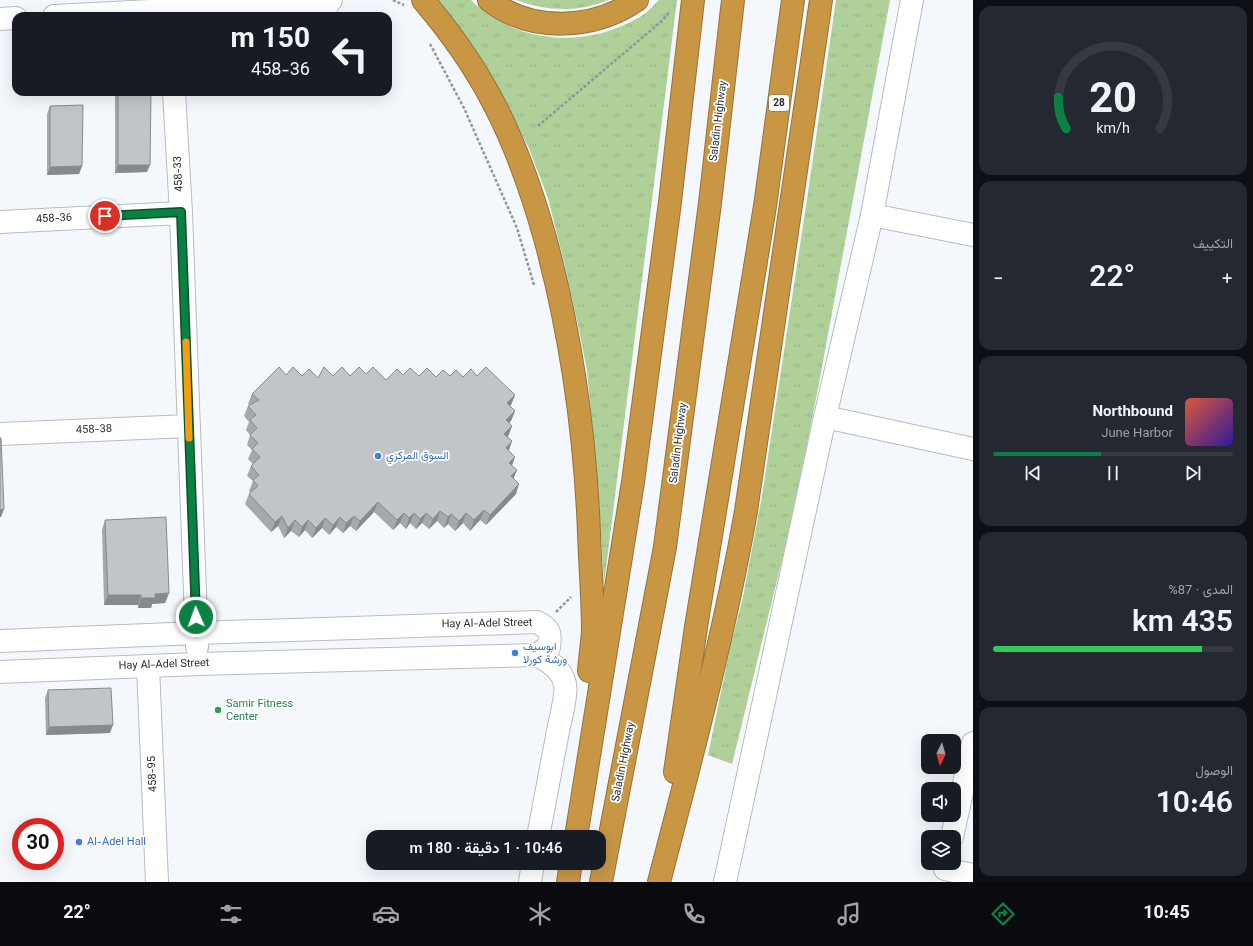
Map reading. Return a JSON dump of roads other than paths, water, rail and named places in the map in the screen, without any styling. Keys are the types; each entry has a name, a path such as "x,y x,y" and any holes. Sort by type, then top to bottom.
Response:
{"highway":[{"path":"489,0 496,6 511,14 527,19 555,24 588,22 616,12 637,0"},
{"path":"577,830 633,482 670,202 693,0"},
{"name":"Saladin Highway","path":"601,882 666,547 710,203 733,0"},
{"name":"28","path":"659,882 696,627 765,206 793,0"},
{"path":"659,882 705,704 736,569 822,0"},
{"path":"416,5 449,32 470,62 494,102 511,140 534,200 553,267 565,322 582,430 588,495 593,632 585,715 583,793"},
{"path":"568,882 570,870"}],"street":[{"path":"125,12 179,9 320,8 326,7 331,0"},
{"path":"725,882 826,417 872,215 912,0"},
{"path":"0,19 12,18"},
{"name":"458-33","path":"174,96 181,212 198,664"},
{"name":"458-36","path":"0,222 181,212"},
{"path":"872,215 973,235"},
{"path":"826,417 973,450"},
{"name":"458-38","path":"0,434 189,426"},
{"name":"Hay Al-Adel Street","path":"0,641 537,622 546,627 550,636 549,647 536,655 198,664 0,672"},
{"path":"536,655 548,660 555,666 566,685 539,830"},
{"name":"458-95","path":"148,666 157,882"},
{"path":"954,830 973,743"},
{"path":"530,882 532,870"},
{"path":"944,871 973,875"}],"place":[{"name":"السوق المركزي","path":"378,456"},
{"name":"ابوسيف ورشة كورلا","path":"515,653"},
{"name":"Samir Fitness Center","path":"218,710"},
{"name":"Al-Adel Hall","path":"79,842"}]}
